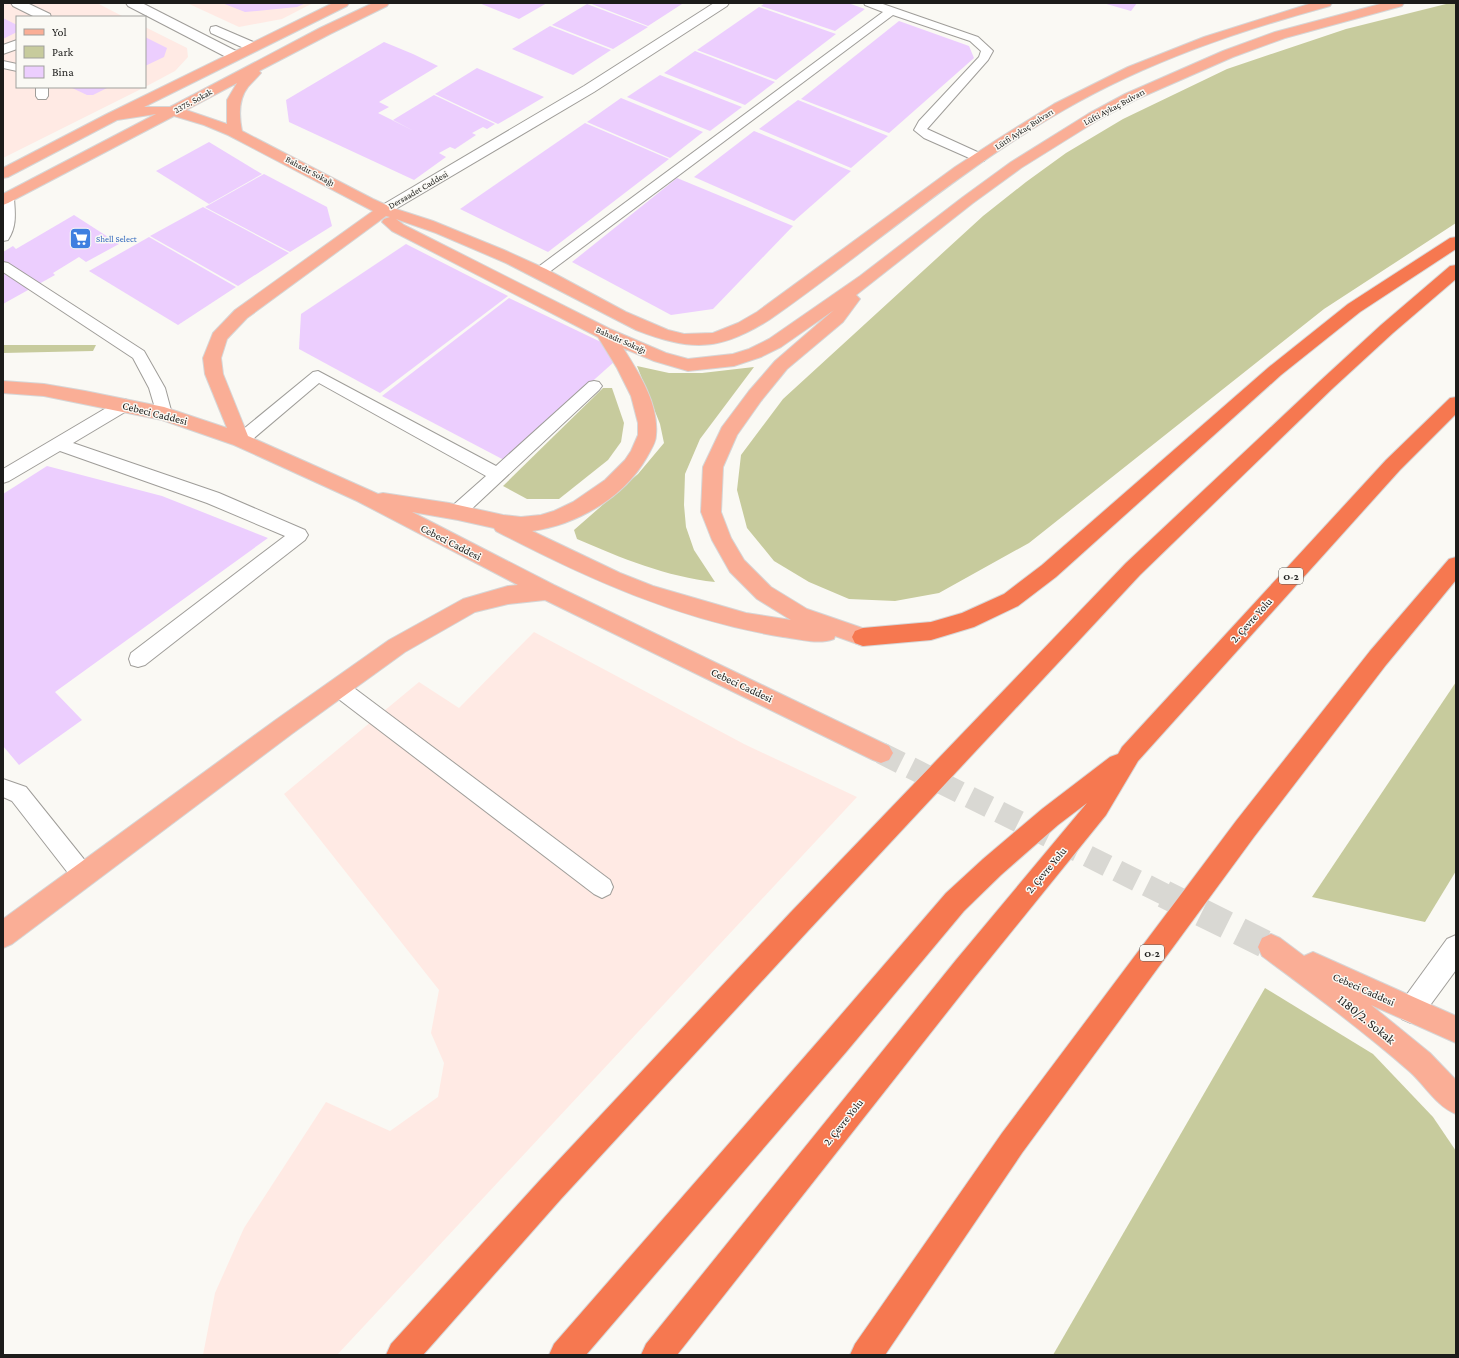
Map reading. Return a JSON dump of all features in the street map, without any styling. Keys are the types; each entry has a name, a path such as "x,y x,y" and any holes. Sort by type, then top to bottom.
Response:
{"highway":[{"path":"864,637 896,636 931,631 967,620 1011,600 1049,572 1275,371 1354,308 1456,242"},
{"path":"402,1355 551,1189 794,928 1133,569 1331,380 1387,329 1456,270"},
{"name":"2. Çevre Yolu","path":"657,1355 960,975 1098,808 1130,754 1388,471 1456,403"},
{"name":"O-2","path":"866,1355 1012,1143 1208,877 1378,658 1456,565"},
{"path":"565,1355 838,1041 955,902 992,867 1050,817 1130,754"}],"main road":[{"name":"2375. Sokak","path":"3,174 112,117 343,3"},
{"name":"2375. Sokak","path":"5,199 383,3"},
{"name":"Lütfi Aykaç Bulvarı","path":"757,320 943,183 1047,114 1120,76 1231,31 1326,3"},
{"name":"Lüfti Aykaç Bulvarı","path":"866,280 968,200 1016,165 1074,129 1130,97 1221,57 1280,36 1398,3"},
{"path":"253,47 261,55 265,63"},
{"path":"235,56 265,63"},
{"path":"235,132 232,118 236,93 242,83 265,63"},
{"path":"112,117 150,110 174,111"},
{"name":"Bahadır Sokağı","path":"174,111 235,132 384,210 425,223 540,273 645,328 688,340 700,341 716,338 740,330 757,320"},
{"name":"Bahadır Sokağı","path":"384,210 388,221 398,228 604,333 660,357 688,365 734,360 755,353 775,343 866,280"},
{"name":"Dersaadet Caddesi","path":"241,440 214,374 212,358 219,337 241,314 384,210"},
{"path":"864,637 800,615 764,593 737,566 722,540 711,512 711,488 713,467 729,432 755,396 782,365 837,318 866,280"},
{"path":"364,496 457,512 494,521 529,524 556,519 589,503 626,474 638,458 647,435 646,414 631,378 619,354 604,333"},
{"name":"Cebeci Caddesi","path":"3,387 44,390 85,396 164,414 241,440 364,496 548,591 881,753"},
{"path":"494,521 560,556 650,592 746,622 802,631 864,637"},
{"path":"3,935 397,646 470,605 508,595 548,591"},
{"name":"Cebeci Caddesi","path":"1271,947 1456,1030"},
{"name":"1180/2. Sokak","path":"1271,947 1354,1008 1420,1063 1456,1100"}],"street":[{"path":"17,3 43,16"},
{"path":"132,3 235,56"},
{"name":"Dersaadet Caddesi","path":"384,210 589,89 723,3"},
{"path":"203,24 253,47"},
{"path":"3,50 16,44"},
{"path":"1411,1010 1456,948"}],"lane":[{"path":"869,3 974,39 982,44 987,51 984,58 923,124 920,130 980,158"},
{"path":"540,273 890,11"},
{"path":"3,64 16,68"},
{"path":"3,237 9,222 5,199"},
{"path":"3,266 138,355 157,388 164,414"},
{"path":"241,440 318,376 498,475"},
{"path":"457,512 594,386"},
{"path":"3,477 124,405"},
{"path":"58,444 213,498 298,535 138,659"},
{"path":"339,688 602,887"},
{"path":"3,788 19,794 83,875"}],"shaded area":[{"path":"3,3 97,3 122,16 16,16 16,88 143,88 3,158"},
{"path":"187,3 313,3 282,19 239,27"},
{"path":"146,28 187,48 188,57 175,71 146,86"},
{"path":"534,632 744,744 857,797 337,1355 203,1355 215,1293 244,1228 326,1102 390,1131 438,1097 444,1063 431,1033 439,990 284,794 419,682 459,708"}],"green space":[{"path":"1450,3 1456,3 1456,223 1324,309 1029,543 939,593 895,601 849,599 809,582 774,561 747,528 737,490 741,455 783,399 983,216 1026,182 1066,153 1123,119 1227,69 1346,29"},
{"path":"3,345 96,345 93,351 3,353"},
{"path":"637,366 669,373 702,373 754,367 700,439 685,474 684,505 686,527 694,550 715,582 679,576 644,566 577,539 574,530 638,474 664,443 660,424"},
{"path":"603,388 612,388 624,423 621,442 608,460 559,499 527,499 503,486"},
{"path":"1456,682 1456,871 1425,922 1312,897"},
{"path":"1265,988 1373,1054 1433,1117 1456,1151 1456,1355 1053,1355"}],"building":[{"path":"222,3 306,3 297,7 245,12"},
{"path":"479,3 547,3 519,19"},
{"path":"589,3 686,3 682,4 648,26"},
{"path":"765,3 848,3 865,9 835,31 761,6"},
{"path":"1103,3 1137,3 1131,11"},
{"path":"587,4 648,27 613,49 552,25"},
{"path":"759,7 836,34 776,80 697,50"},
{"path":"3,18 16,24 16,32 3,39"},
{"path":"899,21 969,46 974,58 889,133 801,99"},
{"path":"550,26 611,50 573,75 512,49"},
{"path":"146,38 167,48 164,57 146,66"},
{"path":"384,42 438,66 379,102 389,107 378,113 414,131 393,120 434,95 495,124 487,129 483,127 472,133 476,135 455,149 450,147 439,153 446,157 414,180 289,122 286,100"},
{"path":"695,51 775,82 745,105 664,73"},
{"path":"477,68 544,97 498,124 435,94"},
{"path":"660,75 742,107 710,131 627,97"},
{"path":"72,88 107,88 93,95 87,95"},
{"path":"621,98 703,132 670,158 587,122"},
{"path":"798,100 888,136 851,168 759,129"},
{"path":"585,123 669,159 548,252 460,209"},
{"path":"754,131 851,171 794,221 694,177"},
{"path":"209,142 262,174 209,204 156,171"},
{"path":"264,174 327,207 332,226 290,252 205,207"},
{"path":"677,178 793,226 713,309 671,315 572,262"},
{"path":"203,207 289,253 238,286 150,236"},
{"path":"74,215 119,244 86,262 79,257 53,273 55,275 3,304 3,252 13,246 16,249"},
{"path":"149,237 236,287 178,325 89,271"},
{"path":"406,244 508,296 380,393 299,349 301,314"},
{"path":"509,298 603,343 614,362 504,460 382,396"},
{"path":"47,466 162,496 268,538 55,692 82,720 19,765 3,746 3,494"}],"tunnel":[{"path":"881,753 1166,895"},
{"path":"1164,894 1271,947"}],"place":[{"name":"Shell Select","path":"81,239"}]}
